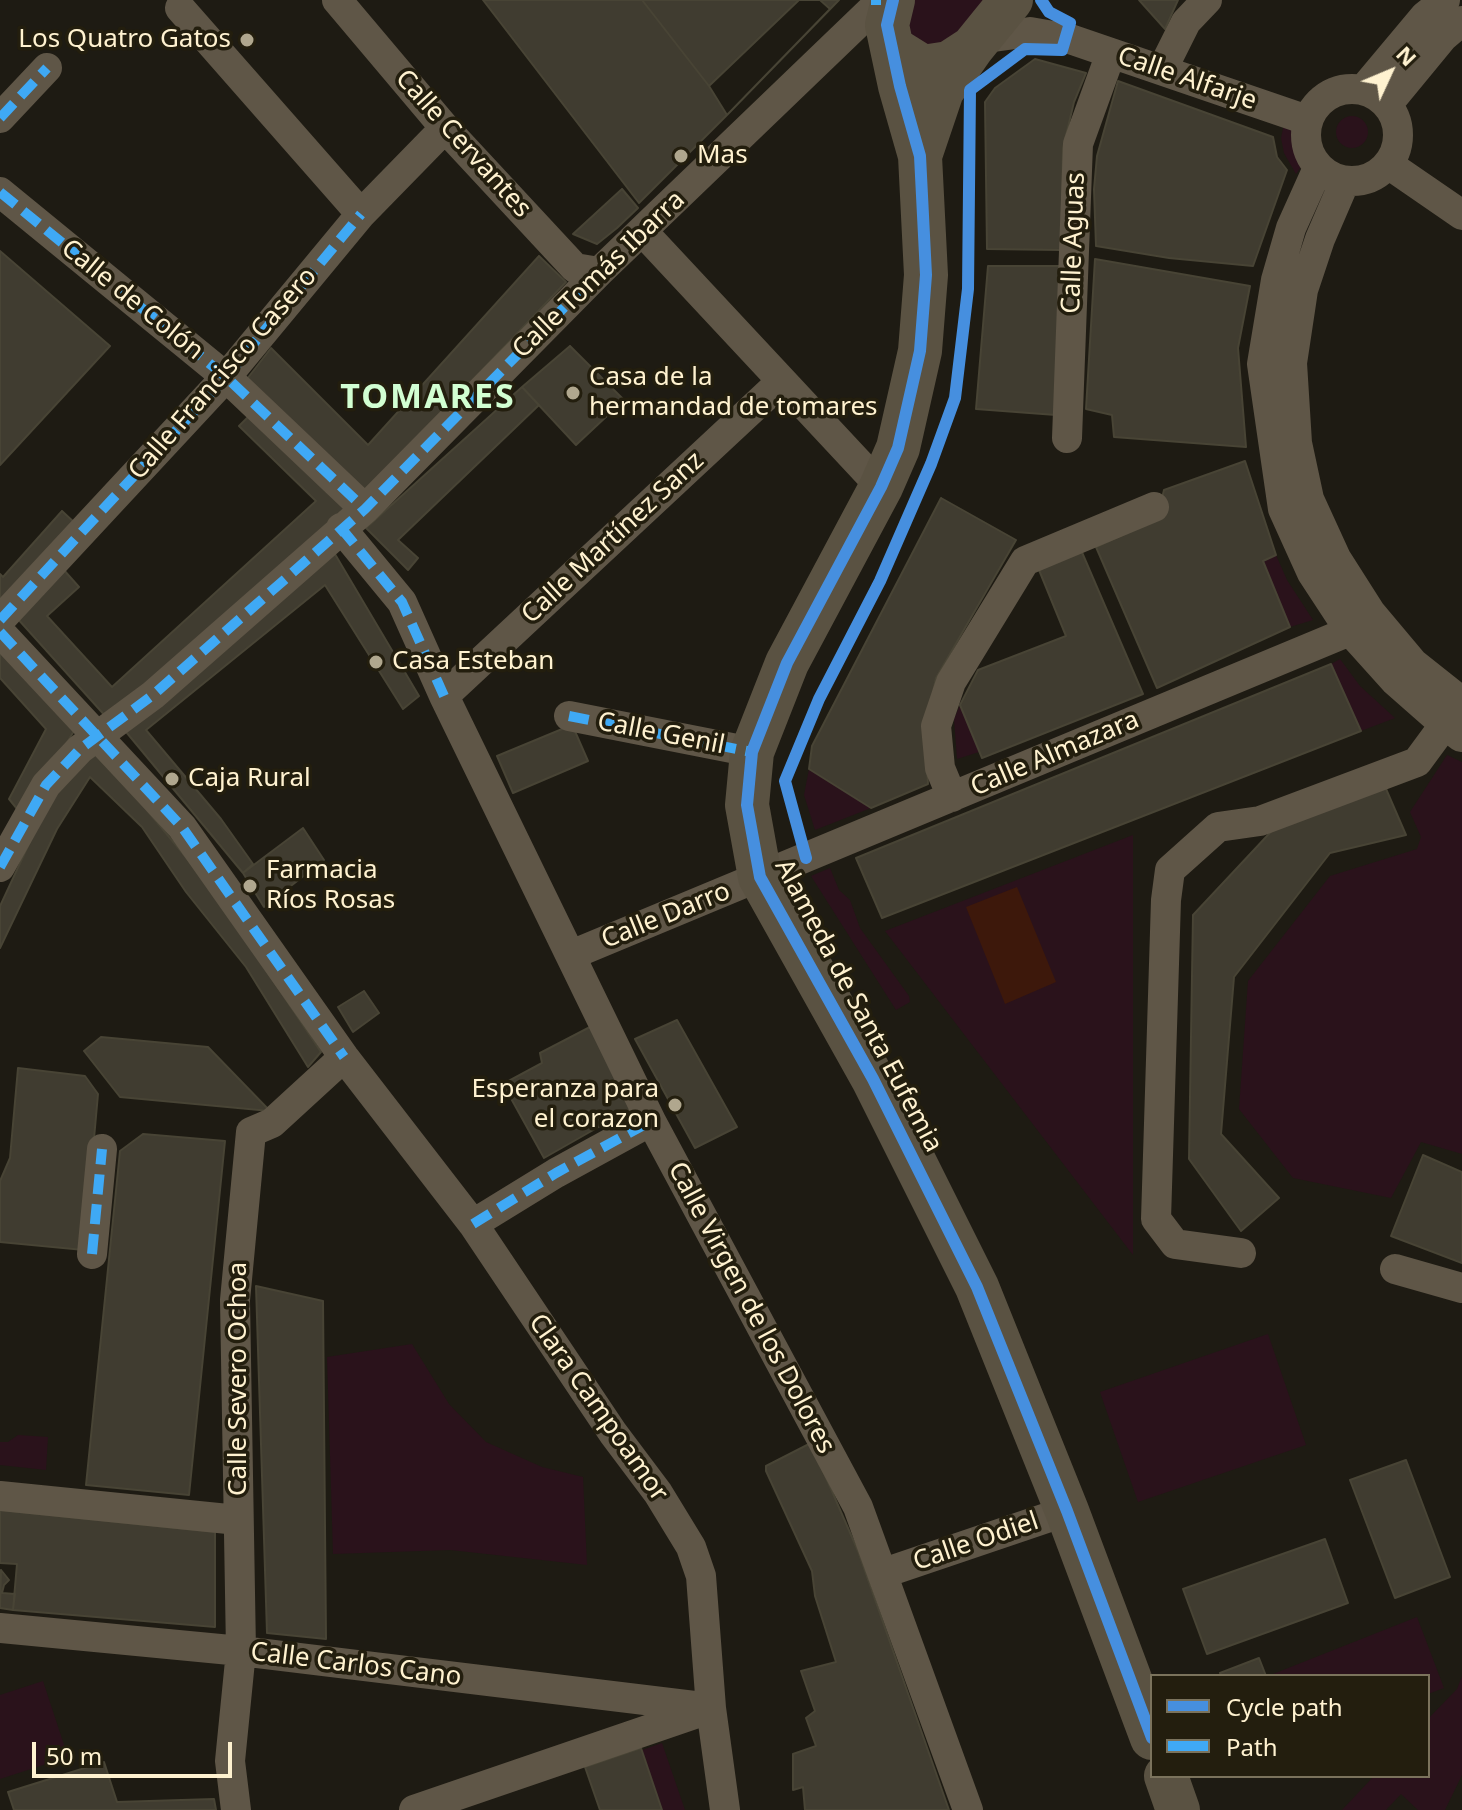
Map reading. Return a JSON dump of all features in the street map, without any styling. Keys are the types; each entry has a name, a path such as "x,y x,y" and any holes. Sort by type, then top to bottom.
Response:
{"street":[{"name":"Calle Cervantes","path":"337,0 445,128 575,268 599,272"},
{"name":"Alameda de Santa Eufemia","path":"920,156 942,91 1011,0"},
{"name":"Calle Alfarje","path":"1019,0 1066,38"},
{"path":"1162,70 1186,22 1207,0"},
{"path":"1375,98 1425,16 1445,0"},
{"name":"Alameda de Santa Eufemia","path":"882,1 900,86 920,156 926,275 920,351 898,448 881,487 787,663 752,752 747,805 760,877 873,1079 977,1287 1067,1511 1150,1733"},
{"name":"Calle Tomás Ibarra","path":"0,867 46,785 80,749 153,695 365,509 599,272 882,1"},
{"path":"180,8 361,214"},
{"path":"1375,98 1462,21"},
{"name":"Calle Alfarje","path":"976,43 1030,32 1066,38 1307,120"},
{"path":"894,49 923,67 949,63 976,43"},
{"name":"Calle Aguas","path":"1067,438 1078,144 1111,53"},
{"path":"0,118 47,68"},
{"path":"1349,89 1375,98 1395,119 1399,134 1396,150 1388,164 1369,179 1345,181 1318,168 1306,145 1307,120 1324,98 1349,89"},
{"name":"Calle Francisco Casero","path":"0,620 226,377 361,214 445,128"},
{"path":"1388,164 1462,215"},
{"path":"1318,168 1291,228 1276,280 1262,364 1283,509 1312,573 1350,631 1395,681 1458,713"},
{"path":"1345,181 1320,239 1303,290 1292,363 1297,443 1309,499 1336,558 1371,613 1458,713"},
{"name":"Calle de Colón","path":"0,192 226,377 365,509"},
{"path":"643,232 881,487"},
{"name":"Calle Martínez Sanz","path":"444,696 782,381"},
{"path":"952,797 940,768 936,726 951,682 1025,561 1154,507"},
{"name":"Calle Virgen de los Dolores","path":"341,528 402,602 444,696 651,1121 858,1507 968,1810"},
{"name":"Calle Almazara","path":"760,877 1350,631"},
{"name":"Clara Campoamor","path":"0,632 182,827 344,1057 473,1224 613,1433 658,1493 691,1547 701,1576 711,1708 725,1810"},
{"path":"1241,1253 1175,1244 1156,1219 1166,900 1170,870 1218,827 1260,821 1417,762 1458,713"},
{"name":"Calle Genil","path":"569,716 752,752"},
{"name":"Calle Darro","path":"571,955 760,877"},
{"name":"Calle Severo Ochoa","path":"236,1810 230,1761 241,1651 235,1300 251,1132 272,1123 344,1057"},
{"path":"473,1224 556,1173 651,1121"},
{"path":"92,1254 102,1149"},
{"path":"1395,1269 1462,1288"},
{"path":"0,1496 238,1520"},
{"name":"Calle Odiel","path":"884,1573 1067,1511"},
{"name":"Calle Carlos Cano","path":"0,1628 241,1651 711,1708"},
{"path":"414,1810 466,1802 711,1708"},
{"path":"1167,1778 1178,1810"}],"shaded area":[{"path":"910,0 988,0 949,44 924,49 912,39 903,22"},
{"path":"1352,116 1363,121 1368,132 1363,143 1352,148 1341,143 1336,132 1341,121"},
{"path":"1284,124 1296,129 1297,140 1308,157 1296,174 1284,153 1281,138"},
{"path":"1276,555 1287,580 1313,620 1290,627 1263,561"},
{"path":"1340,659 1360,686 1395,718 1361,731 1331,664"},
{"path":"960,705 979,752 957,759 954,719"},
{"path":"1447,755 1462,762 1462,1154 1421,1142 1391,1198 1293,1178 1239,1109 1248,981 1330,876 1417,849 1421,837 1410,812"},
{"path":"809,769 871,808 815,830 804,795"},
{"path":"1133,835 1133,1255 885,931"},
{"path":"830,868 839,890 850,900 860,928 909,996 910,1002 896,1010 811,876"},
{"path":"1017,887 1056,982 1005,1004 966,907"},
{"path":"1268,1334 1306,1445 1138,1502 1100,1392"},
{"path":"412,1344 449,1404 486,1442 542,1467 583,1477 587,1565 450,1550 333,1554 327,1357"},
{"path":"18,1435 48,1437 46,1470 0,1465 0,1442 8,1442"},
{"path":"1417,1617 1444,1688 1430,1693 1430,1674 1273,1674"},
{"path":"1462,1676 1462,1775 1445,1810 1418,1810 1401,1794 1386,1810 1342,1810 1372,1778 1430,1778 1430,1717 1457,1689"},
{"path":"43,1681 68,1757 0,1779 0,1695"},
{"path":"662,1743 685,1810 662,1810 642,1750"}],"building":[{"path":"483,0 642,0 709,86 727,115 639,203"},
{"path":"642,0 839,0 727,115 709,86"},
{"path":"799,0 820,0 830,9 727,115 709,86"},
{"path":"1139,0 1178,0 1165,29"},
{"path":"1035,59 1086,73 1074,102 1063,148 1061,250 987,249 985,102 995,88"},
{"path":"1118,81 1273,137 1277,157 1287,170 1253,266 1169,258 1096,246 1094,189 1097,156"},
{"path":"622,189 638,208 617,228 597,244 573,234"},
{"path":"0,251 110,346 0,465"},
{"path":"539,256 566,282 366,492 247,379 271,348 368,445"},
{"path":"1095,259 1250,286 1238,348 1246,447 1114,437 1112,415 1086,409"},
{"path":"988,266 1061,266 1056,415 976,409"},
{"name":"Casa de la hermandad de tomares","path":"570,346 624,400 576,445 522,387"},
{"path":"522,387 539,405 398,540 418,558 408,570 366,528"},
{"path":"258,407 354,505 108,719 17,618 63,569 79,587 47,616 112,687 316,501 239,426"},
{"path":"1245,461 1276,555 1263,561 1290,627 1157,688 1096,547 1157,519 1164,490"},
{"path":"941,498 1016,540 936,678 925,730 928,784 871,808 809,769 812,746"},
{"path":"62,511 77,525 0,601 0,574 3,577"},
{"path":"329,544 419,696 403,709 325,585 146,730 221,819 253,864 243,873 122,727"},
{"path":"1081,550 1143,694 982,758 960,705 978,670 1066,636 1039,570"},
{"path":"0,652 74,731 22,815 9,799 46,729 0,678"},
{"path":"1331,664 1361,731 882,918 856,858"},
{"path":"567,727 574,729 588,761 513,793 497,756"},
{"path":"91,750 136,797 209,885 321,1052 308,1067 246,967 186,892 142,827 90,777 57,829 0,948 0,906 57,784"},
{"path":"1380,775 1406,835 1330,853 1234,977 1221,1134 1279,1198 1241,1231 1189,1159 1193,915 1281,821"},
{"path":"303,828 324,860 264,907 243,873"},
{"path":"364,991 379,1013 353,1032 338,1007"},
{"path":"677,1020 737,1127 695,1148 635,1039"},
{"path":"590,1027 632,1108 544,1158 503,1084 542,1063 540,1053"},
{"path":"101,1037 208,1047 270,1111 120,1097 84,1051"},
{"path":"18,1068 85,1076 98,1094 84,1250 0,1242 0,1181 10,1158"},
{"path":"143,1134 225,1141 189,1495 86,1485 120,1151"},
{"path":"1423,1155 1462,1172 1462,1263 1391,1236"},
{"path":"256,1286 323,1301 326,1639 267,1633"},
{"path":"811,1443 858,1551 949,1810 805,1810 803,1787 793,1790 793,1754 816,1746 806,1718 815,1711 801,1671 836,1662 815,1596 812,1571 766,1466"},
{"path":"1406,1460 1450,1577 1395,1598 1350,1480"},
{"path":"0,1510 215,1532 215,1627 13,1610 17,1564 0,1563"},
{"path":"1325,1539 1348,1603 1207,1654 1183,1589"},
{"path":"1,1570 9,1580 2,1593 15,1594 13,1610 0,1608"},
{"path":"1259,1658 1265,1674 1220,1674"},
{"path":"641,1748 662,1810 600,1810 585,1767"},
{"path":"104,1762 117,1802 214,1799 216,1810 14,1810 8,1792"}],"marked path":[{"path":"876,0 876,5"},
{"path":"0,118 47,68"},
{"path":"0,192 226,377 365,509"},
{"path":"0,620 226,377 361,214"},
{"path":"0,867 46,785 80,749 153,695 365,509 599,272"},
{"path":"341,528 402,602 444,696"},
{"path":"0,632 182,827 344,1057"},
{"path":"569,716 752,752"},
{"path":"473,1224 556,1173 651,1121"},
{"path":"92,1254 102,1149"}],"cycle path":[{"path":"893,0 887,25 920,156 926,275 920,351 898,448 881,487 787,663 752,752 747,805 760,877 873,1079 977,1287 1067,1511 1150,1733"},
{"path":"806,858 785,781 819,699 880,581 931,464 955,398 968,289 970,90 1025,49 1062,50 1070,23 1049,12 1041,0"}],"place":[{"name":"Los Quatro Gatos","path":"247,40"},
{"name":"Mas","path":"681,156"},
{"name":"Casa de la hermandad de tomares","path":"573,393"},
{"name":"Casa Esteban","path":"376,662"},
{"name":"Caja Rural","path":"172,779"},
{"name":"Farmacia Ríos Rosas","path":"250,886"},
{"name":"Esperanza para el corazon","path":"675,1105"}],"district":[{"name":"TOMARES","path":"428,398"}]}
